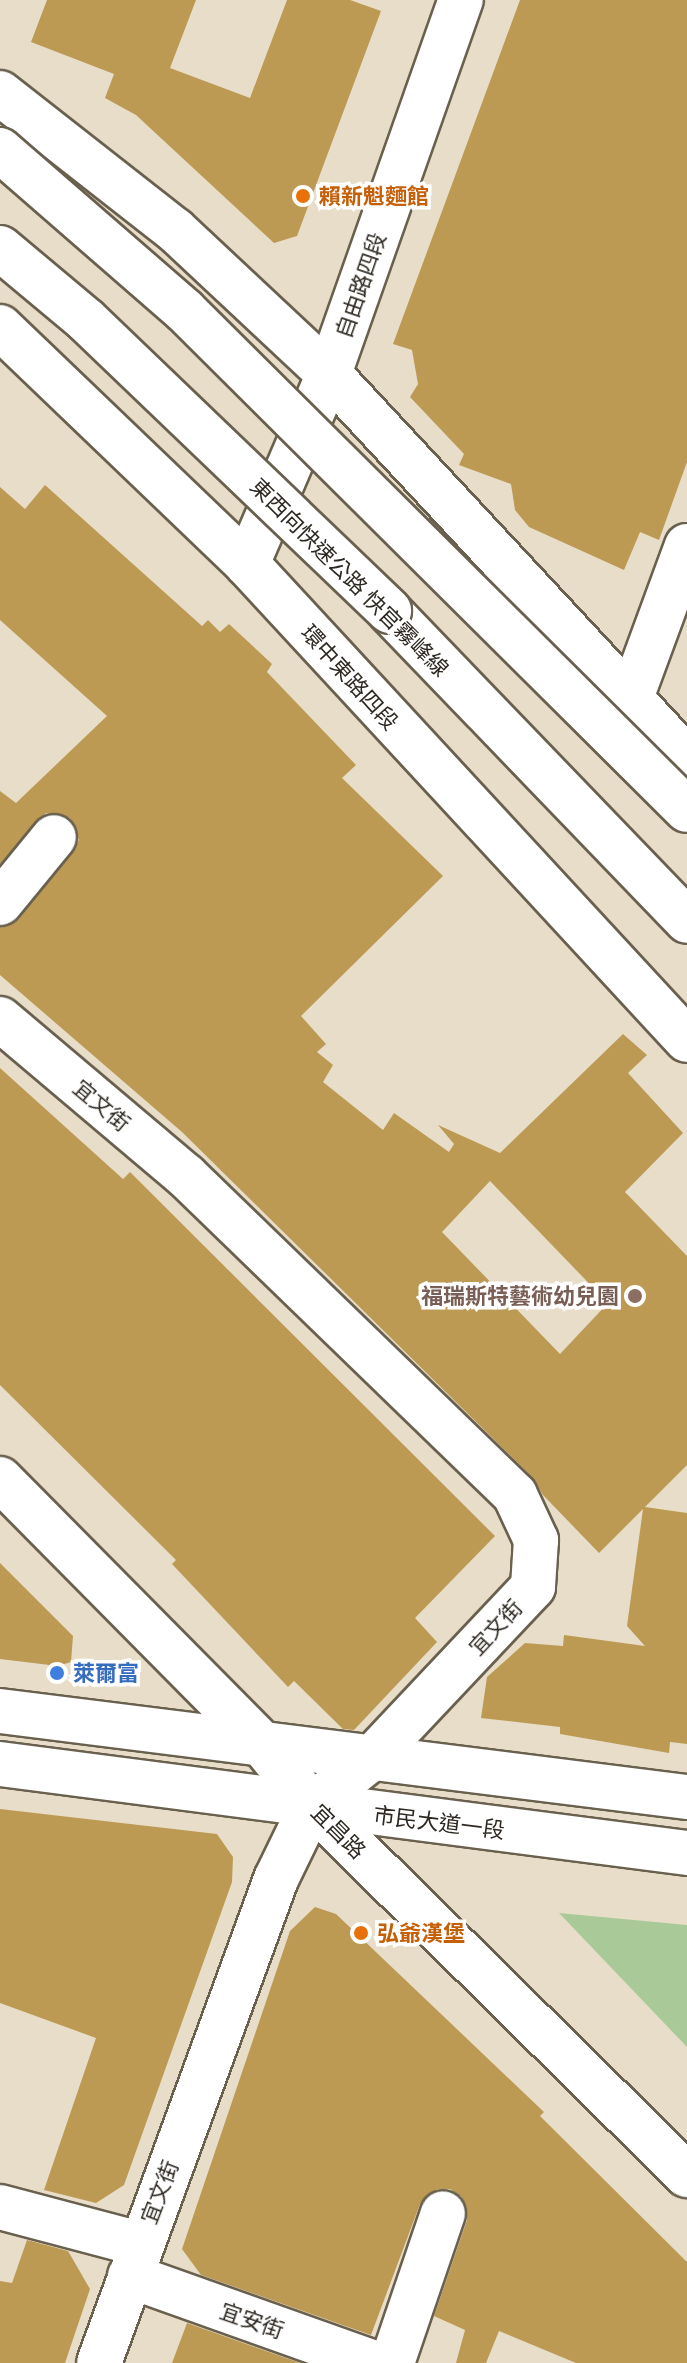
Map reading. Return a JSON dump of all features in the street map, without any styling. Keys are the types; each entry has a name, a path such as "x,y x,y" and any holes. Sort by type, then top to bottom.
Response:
{"main road":[{"name":"自由路四段","path":"247,564 329,374 461,0"},
{"path":"0,93 175,230 329,374 687,759"},
{"path":"0,150 184,310 687,810"},
{"name":"東西向快速公路 快官霧峰線","path":"0,248 86,320 389,611 687,921"},
{"name":"環中東路四段","path":"0,327 247,564 687,1040"},
{"path":"631,698 687,546"},
{"path":"0,903 54,837"},
{"name":"宜文街","path":"0,1019 186,1176 515,1495 536,1540 533,1587 371,1759 312,1805 276,1879 99,2363"},
{"name":"宜昌路","path":"0,1479 262,1744 312,1805 687,2175"},
{"path":"0,1711 687,1797"},
{"name":"市民大道一段","path":"0,1764 687,1853"},
{"name":"宜安街","path":"0,2207 135,2260 374,2363"},
{"path":"392,2363 443,2213"}],"green space":[{"path":"559,1913 687,1925 687,2047"}],"building":[{"path":"47,0 196,0 170,68 250,98 287,0 350,0 381,11 297,236 274,243 136,115 105,98 114,74 31,42"},
{"path":"520,0 687,0 687,462 659,540 640,532 624,570 529,527 515,510 511,484 459,465 464,454 410,397 418,384 412,350 393,344"},
{"path":"45,485 202,626 208,620 220,632 229,624 272,664 267,672 356,765 342,778 443,876 301,1016 326,1044 317,1052 333,1065 323,1082 383,1130 394,1113 449,1152 454,1144 438,1125 500,1153 623,1034 647,1055 628,1073 683,1133 625,1192 687,1256 687,1465 645,1507 687,1513 687,1744 670,1742 669,1753 560,1734 560,1727 481,1718 487,1677 525,1643 563,1646 564,1635 645,1646 627,1626 643,1509 599,1553 543,1495 532,1477 182,1132 0,975 0,927 19,919 79,840 70,818 46,813 0,864 0,791 16,803 107,716 0,620 0,487 25,509","holes":["490,1181 608,1303 560,1354 442,1232"]},
{"path":"0,1068 123,1179 130,1172 495,1536 415,1618 437,1642 354,1730 343,1729 294,1681 288,1687 172,1564 176,1560 0,1385"},
{"path":"0,1563 73,1636 71,1662 58,1666 0,1659"},
{"path":"0,1809 217,1834 233,1857 232,1882 124,2185 96,2203 44,2190 96,2038 0,2003"},
{"path":"315,1907 336,1914 544,2112 540,2116 687,2262 687,2363 576,2363 499,2331 486,2363 456,2363 465,2330 434,2316 467,2220 462,2197 450,2189 437,2189 420,2204 371,2335 201,2275 182,2249 290,1931"},
{"path":"27,2240 68,2251 90,2289 65,2363 0,2363 0,2281 12,2283"},
{"path":"187,2323 300,2363 172,2363"}],"place":[{"name":"賴新魁麵館","path":"303,196"},
{"name":"福瑞斯特藝術幼兒園","path":"635,1296"},
{"name":"萊爾富","path":"57,1673"},
{"name":"弘爺漢堡","path":"361,1933"}]}
